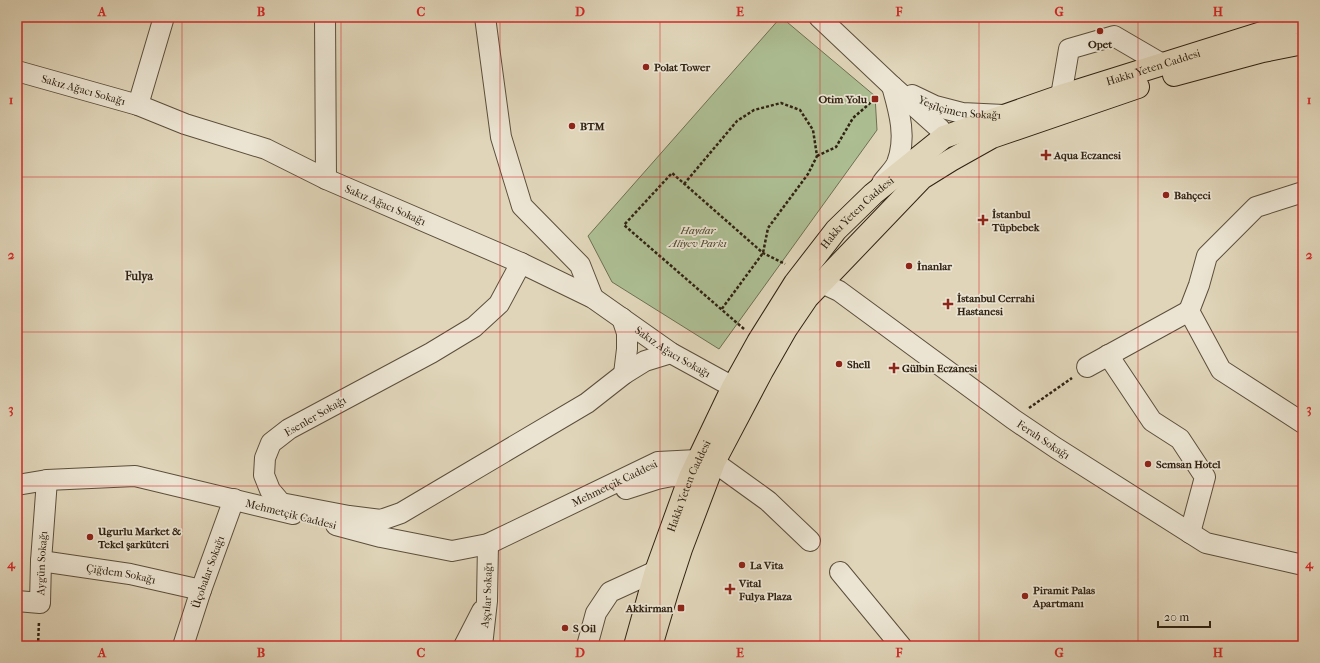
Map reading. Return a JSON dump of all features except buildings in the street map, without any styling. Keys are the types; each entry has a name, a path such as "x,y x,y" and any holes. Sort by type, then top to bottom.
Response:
{"main road":[{"name":"Hakkı Yeten Caddesi","path":"651,646 681,549 700,466 807,298 812,278 836,230 873,194 944,137 1061,96 1303,20"},
{"name":"Hakkı Yeten Caddesi","path":"635,646 656,571 733,388 758,342 795,283 812,278 922,178 971,148 992,138 1162,78 1303,43"},
{"path":"944,137 971,148"}],"street":[{"path":"138,105 164,17"},
{"path":"325,17 326,179"},
{"path":"485,17 501,137 522,206 580,265 593,298"},
{"name":"Yeşilçimen Sokağı","path":"819,17 940,129 944,137"},
{"path":"1061,96 1069,49 1114,36 1162,64"},
{"name":"Sakız Ağacı Sokağı","path":"17,72 138,105 185,124 266,149 326,179 520,263 593,298 672,353 733,388"},
{"name":"Yeşilçimen Sokağı","path":"892,86 935,106 962,112 1007,116"},
{"name":"Yeşilçimen Sokağı","path":"873,194 896,163 902,137 900,112 892,86"},
{"path":"1087,367 1189,310 1199,285 1207,256 1256,207 1303,192"},
{"name":"Esenler Sokağı","path":"520,263 499,304 474,328 431,353 289,429 271,443 264,458 264,475 270,490 282,503 349,516 381,528 401,513 587,403 624,374 645,361 672,353"},
{"name":"Ferah Sokağı","path":"812,278 839,291 1013,419 1056,448 1206,543 1303,565"},
{"path":"1189,310 1221,370 1303,423"},
{"path":"622,318 627,333 624,374"},
{"path":"1108,355 1152,421 1180,439 1205,477 1190,533"},
{"path":"700,466 768,501 810,541"},
{"name":"Mehmetçik Caddesi","path":"17,485 47,480 135,476 234,499 381,528 452,551 488,544 558,510 656,479 672,476 700,466"},
{"name":"Aygün Sokağı","path":"40,603 41,561 47,480"},
{"name":"Üçobalar Sokağı","path":"183,646 201,590 234,499"},
{"name":"Aşçılar Sokağı","path":"482,646 487,601 488,544"},
{"name":"Çiğdem Sokağı","path":"41,561 130,574 201,590"},
{"path":"587,646 596,613 610,592 656,571"},
{"path":"840,572 901,646"},
{"path":"17,600 40,603"},
{"path":"464,646 487,601"}],"path":[{"path":"817,156 836,147 853,118 892,86"},
{"path":"684,184 737,122 754,110 781,103 800,110 813,130 817,156 808,174 768,228 763,253 721,310"},
{"path":"758,342 624,225 672,173 763,253 812,278"},
{"path":"1013,419 1087,367"},
{"name":"Aygün Sokağı","path":"38,646 40,603"}],"green space":[{"name":"Haydar Aliyev Parkı","path":"781,17 875,96 877,130 719,349 612,282 588,236"}],"place":[{"name":"Opet","path":"1100,31"},
{"name":"Polat Tower","path":"646,67"},
{"name":"Otim Yolu","path":"875,99"},
{"name":"BTM","path":"572,126"},
{"name":"Aqua Eczanesi","path":"1046,155"},
{"name":"Bahçeci","path":"1166,195"},
{"name":"İstanbul Tüpbebek","path":"983,220"},
{"name":"İnanlar","path":"909,266"},
{"name":"İstanbul Cerrahi Hastanesi","path":"948,304"},
{"name":"Shell","path":"839,364"},
{"name":"Gülbin Eczanesi","path":"894,368"},
{"name":"Semsan Hotel","path":"1148,464"},
{"name":"Ugurlu Market & Tekel şarküteri","path":"90,537"},
{"name":"La Vita","path":"742,565"},
{"name":"Vital Fulya Plaza","path":"730,589"},
{"name":"Piramit Palas Apartmanı","path":"1025,596"},
{"name":"Akkirman","path":"681,608"},
{"name":"S Oil","path":"565,628"}],"district":[{"name":"Fulya","path":"139,276"}]}
